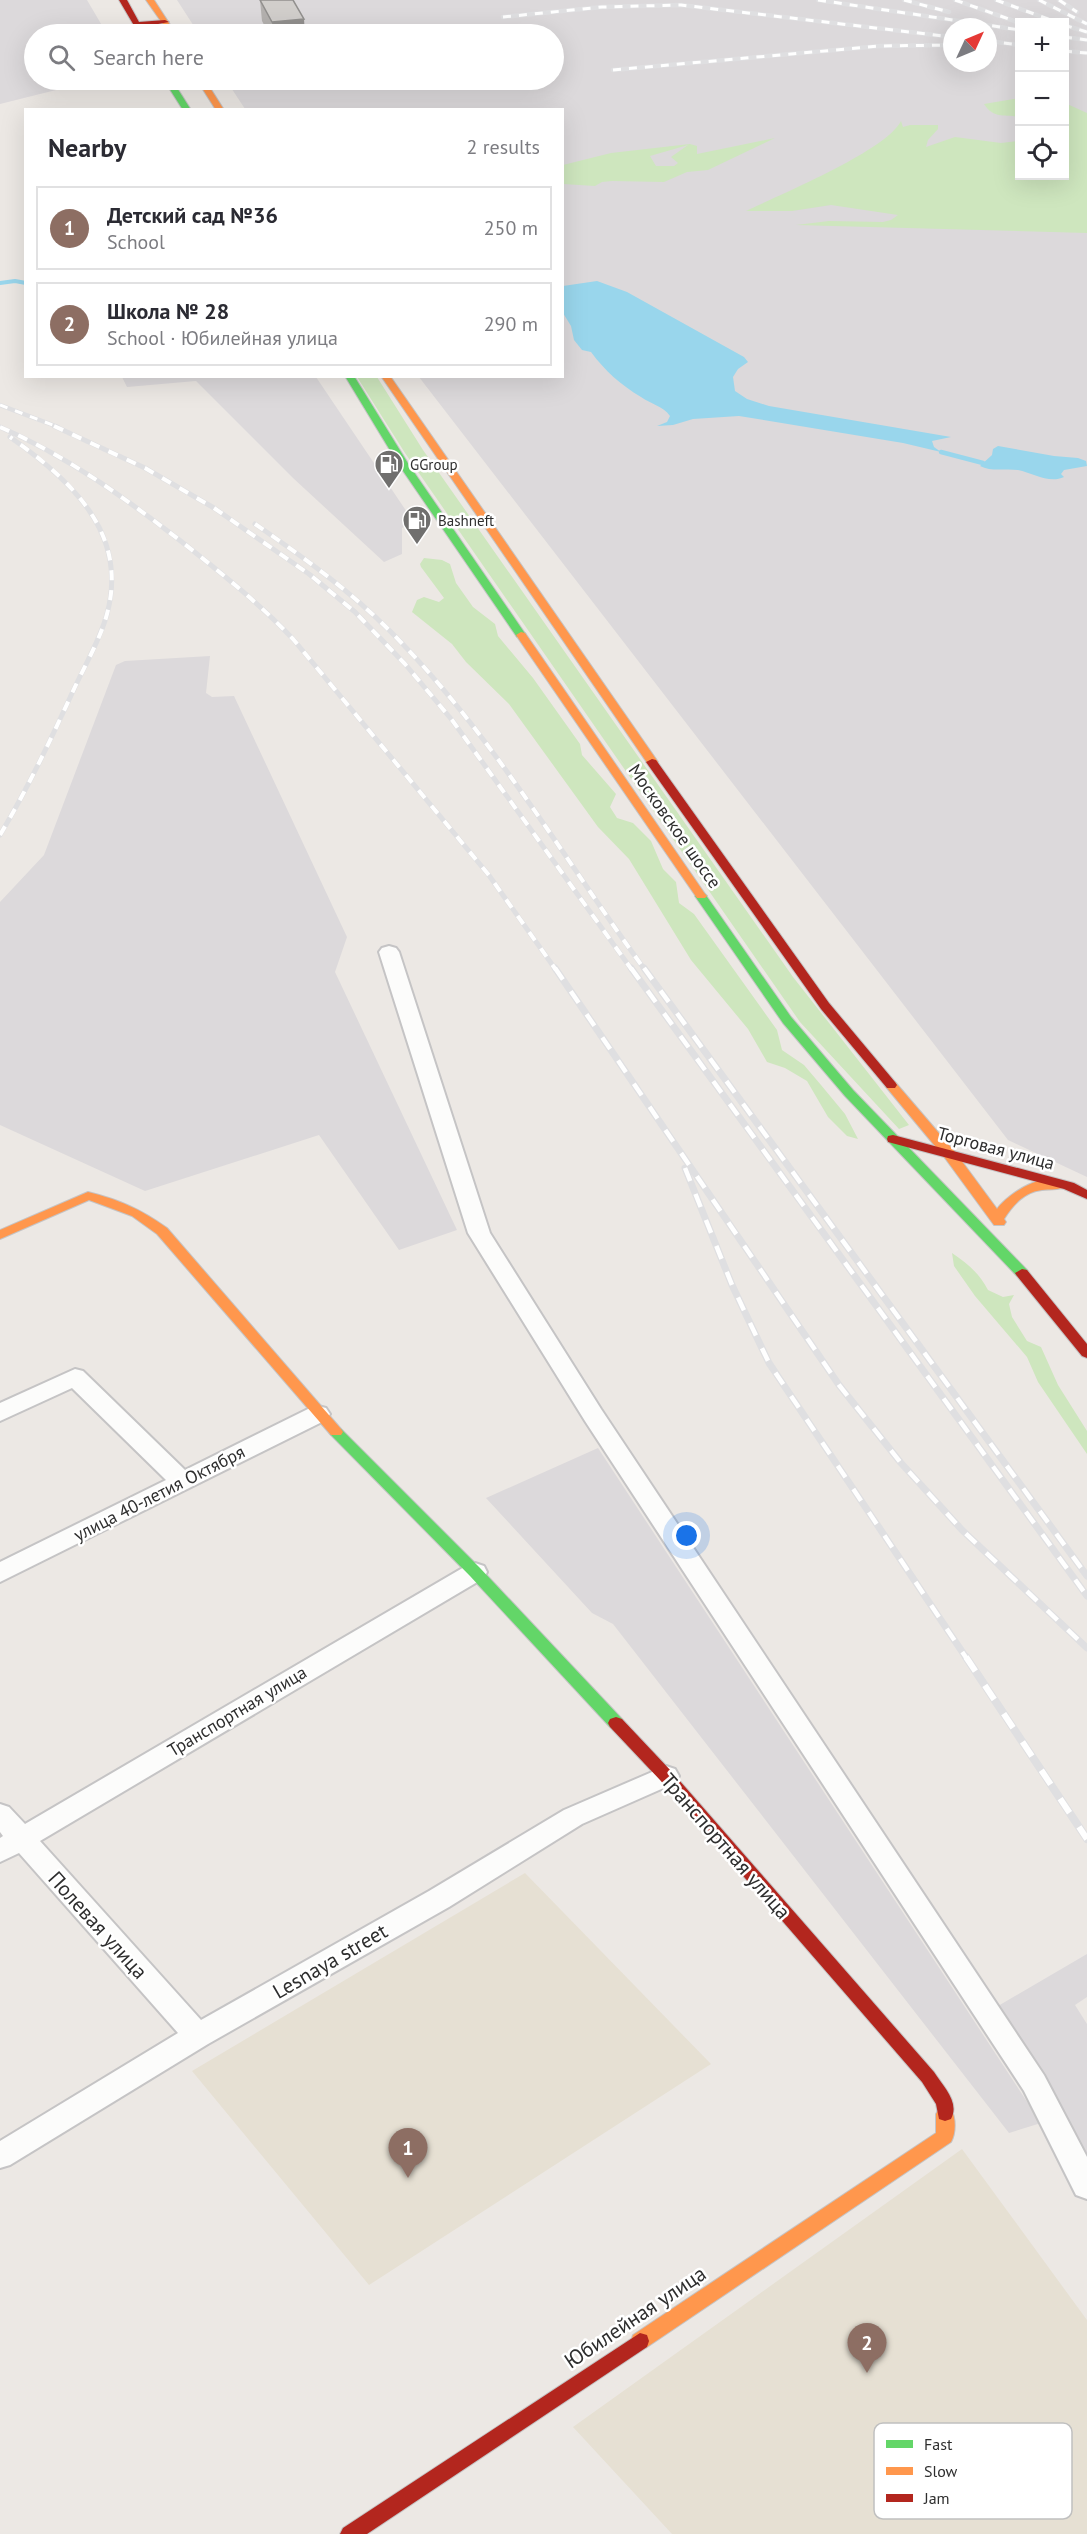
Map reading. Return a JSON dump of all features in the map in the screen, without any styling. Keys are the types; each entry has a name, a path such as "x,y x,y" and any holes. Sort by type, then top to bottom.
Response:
{"main road":[{"path":"123,0 137,24"},
{"path":"150,0 165,22 159,24"},
{"path":"174,90 186,108"},
{"path":"207,90 219,108"},
{"name":"Московское шоссе","path":"350,378 411,474 781,1011 818,1058 1014,1263 1087,1353"},
{"name":"Московское шоссе","path":"386,378 784,951 825,1006 950,1155 998,1218 1014,1263"},
{"name":"Торговая улица","path":"893,1139 1069,1186 1087,1195"},
{"path":"998,1218 1010,1197 1022,1190 1051,1184 1069,1186"},
{"name":"Транспортная улица","path":"0,1235 88,1196 111,1202 137,1213 162,1231 318,1414 475,1572 666,1776 928,2077 945,2103 945,2137"},
{"name":"Юбилейная улица","path":"350,2534 945,2137"}],"street":[{"path":"389,952 479,1233 593,1415 1034,2083 1087,2186"},
{"path":"0,1413 75,1377 182,1481"},
{"name":"улица 40-летия Октября","path":"0,1574 318,1414"},
{"name":"Транспортная улица","path":"10,1845 475,1572"},
{"name":"Lesnaya street","path":"0,2156 198,2036 439,1899 573,1816 666,1776"},
{"name":"Полевая улица","path":"0,1814 10,1845 198,2036"}],"shaded area":[{"path":"0,0 87,0 101,24 24,24 24,90 56,90 0,104"},
{"path":"177,0 1087,0 1087,1177 1008,1140 420,378 564,378 564,108 244,108 233,90 564,90 564,24 193,24"},
{"path":"122,378 317,378 413,521 402,528 402,554 384,562 293,478 196,381 127,387"},
{"path":"210,656 206,693 212,697 234,696 347,937 335,972 457,1230 399,1250 319,1135 145,1191 0,1125 0,902 44,855 116,665 125,661"},
{"path":"598,1448 1041,2123 1009,2133 613,1624 592,1613 486,1498"},
{"path":"525,1873 711,2064 369,2285 192,2071"},
{"path":"1087,1954 1087,1997 1075,2005 1087,2024 1087,2159 998,2006"},
{"path":"962,2149 1087,2320 1087,2534 672,2534 573,2427"}],"green space":[{"path":"1015,99 1015,117 995,114 984,104"},
{"path":"1069,105 1087,113 1087,233 796,225 829,221 883,222 898,215 831,205 792,211 746,211 854,158 891,133 901,121 903,127 938,125 938,129 928,140 926,147 955,137 1001,143 1015,141 1015,180 1069,180"},
{"path":"775,138 708,170 687,172 664,182 612,181 602,182 595,186 564,184 564,165 611,153 690,144 697,146 697,154","holes":["688,145 671,157 678,163 674,166 656,166 650,156"]},
{"path":"358,378 378,378 423,450 793,977 909,1125 899,1129 800,1022 405,453"},
{"path":"424,558 442,560 450,564 456,583 473,607 495,624 498,636 533,678 580,744 582,755 616,794 610,807 617,818 633,823 651,841 663,869 676,882 679,903 694,914 777,1030 782,1050 804,1065 845,1114 858,1139 847,1136 828,1117 807,1081 785,1068 767,1062 748,1029 691,960 629,859 598,827 509,704 466,662 452,644 412,612 417,600 424,597 439,602 444,598 421,567 420,564"},
{"path":"952,1253 981,1278 988,1290 1003,1297 1014,1295 1009,1304 1012,1317 1027,1341 1041,1347 1058,1385 1087,1431 1087,1454 1038,1382 1027,1357 975,1296 954,1266"}],"water":[{"path":"597,281 627,292 744,357 748,362 738,369 733,377 735,391 747,399 769,406 951,437 932,441 934,447 941,452 903,443 739,416 693,419 673,425 657,426 667,422 670,416 660,407 620,382 591,352 582,350 574,340 571,326 564,315 564,286"},
{"path":"998,446 1078,458 1086,461 1087,466 1064,470 1061,474 1064,477 1053,479 1018,470 989,469 980,466"}],"building":[{"path":"260,0 293,0 304,19 272,22"}],"waterway":[{"path":"0,283 24,283"},
{"path":"941,452 983,463"}],"railway":[{"path":"818,0 1015,29"},
{"path":"904,0 949,12"},
{"path":"955,0 1015,21"},
{"path":"996,0 1045,18"},
{"path":"1039,0 1087,24"},
{"path":"1059,0 1077,12"},
{"path":"503,17 602,7 681,5 943,36"},
{"path":"1069,27 1087,32"},
{"path":"1069,38 1087,40"},
{"path":"997,42 1015,44"},
{"path":"613,70 880,46 943,45"},
{"path":"1069,51 1087,53"},
{"path":"0,405 58,427"},
{"path":"54,426 145,468 214,508 309,574 355,612 405,664 452,720 632,970"},
{"path":"0,427 49,451 117,494 211,565 280,626 488,874 556,970"},
{"path":"0,835 39,763 96,643 107,614 112,585 110,558 102,534 90,511 54,471 10,437"},
{"path":"255,524 342,588 390,631 426,670 493,752 645,970"},
{"path":"555,968 839,1385 901,1463 962,1530 1087,1648"},
{"path":"631,968 1087,1596"},
{"path":"644,968 1087,1576"},
{"path":"685,1168 732,1285 769,1363 967,1659"},
{"path":"966,1657 1087,1839"}],"traffic: fast":[{"path":"174,90 186,108"},
{"path":"350,378 404,465 521,635"},
{"path":"701,896 787,1020 849,1093 1022,1273"},
{"path":"336,1432 475,1572 616,1723"}],"traffic: slow":[{"path":"150,0 166,24"},
{"path":"207,90 219,108"},
{"path":"386,378 652,762"},
{"path":"521,635 701,896"},
{"path":"891,1085 950,1155 999,1222"},
{"path":"998,1218 1015,1196 1029,1188 1057,1185"},
{"path":"0,1235 88,1196 111,1202 137,1213 162,1231 336,1432"},
{"path":"640,2341 945,2137 945,2114"}],"traffic: jam":[{"path":"123,0 136,24"},
{"path":"146,24 165,22"},
{"path":"652,762 825,1006 891,1085"},
{"path":"893,1139 1069,1186 1087,1195"},
{"path":"1022,1273 1087,1353"},
{"path":"616,1723 666,1776 928,2077 945,2103 945,2114"},
{"path":"350,2534 640,2341"}],"place":[{"name":"GGroup","path":"389,490"},
{"name":"Bashneft","path":"417,546"},
{"name":"Детский сад №36","path":"408,2178"},
{"name":"Школа № 28","path":"867,2373"}]}
